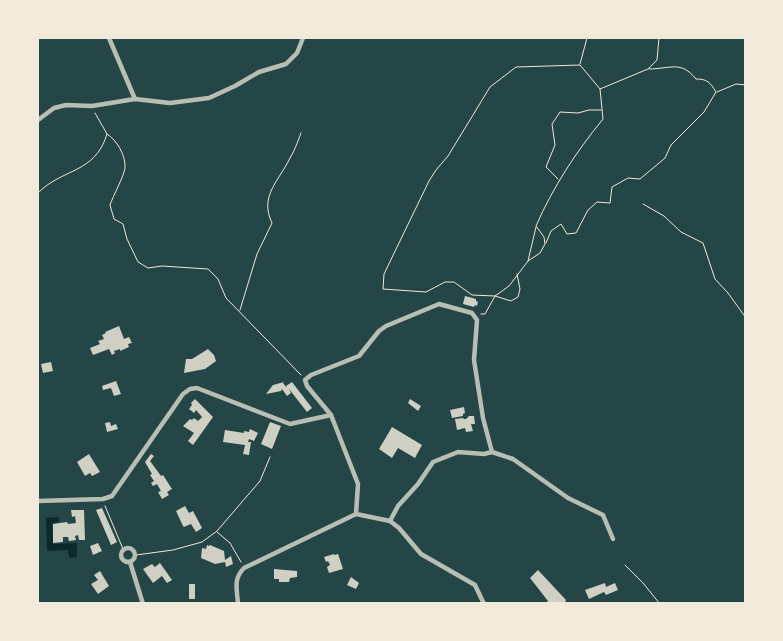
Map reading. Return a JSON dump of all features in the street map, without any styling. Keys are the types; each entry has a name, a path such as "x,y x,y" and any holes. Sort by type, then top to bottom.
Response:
{"street":[{"path":"109,38 135,99"},
{"path":"38,120 54,108 66,105 92,106 135,99 170,103 209,98 259,72 286,64 297,53 303,38"},
{"path":"356,514 358,484 331,415 307,386 305,380 311,374 359,356 379,331 386,326 439,304 472,312 477,320 474,360 483,418 492,452"},
{"path":"38,501 103,499 112,496 184,394 190,389 197,388 290,424 331,415"},
{"path":"390,520 398,506 418,484 433,462 458,452 484,454 492,452 513,459 568,498 603,515 613,539"},
{"path":"238,604 236,581 238,574 244,568 356,514 390,520 400,528 421,554 474,584 484,604"},
{"path":"131,548 136,555 130,562 122,560 121,554 123,549 131,548"},
{"path":"130,562 143,604"}],"path":[{"path":"580,64 587,38"},
{"path":"600,89 648,68 657,60 659,38"},
{"path":"528,262 536,226 559,180 583,143 602,119 600,89 580,64"},
{"path":"517,274 520,289 518,296 511,301 495,296 472,295 454,282 445,282 426,292 383,289 384,274 407,224 436,170 448,156 490,87 516,67 580,64"},
{"path":"648,68 682,67 689,71 696,79 710,82 716,92"},
{"path":"472,312 485,314 495,296 509,286 528,262 540,253 551,232 561,224 567,234 576,233 588,210 597,202 610,203 612,187 628,178 640,179 665,158 671,145 704,112 716,92 736,84 746,85"},
{"path":"92,106 97,119 107,134 114,138 121,150 125,168 110,205 114,219 123,224 127,240 138,262 148,268 162,266 208,269 218,279 226,298 305,380"},
{"path":"559,180 546,167 555,145 552,124 560,112 578,113 589,110 602,110"},
{"path":"240,311 258,254 272,223 267,212 269,194 291,158 301,132"},
{"path":"38,193 45,185 95,158 104,144 107,134"},
{"path":"643,204 664,216 681,232 703,243 715,279 746,318"},
{"path":"536,226 544,237 545,244"},
{"path":"136,555 173,550 202,542 217,532 260,481 270,457"},
{"path":"103,499 123,549"},
{"path":"217,532 230,543 244,568"},
{"path":"625,566 643,583 660,604"}],"shaded area":[{"path":"38,38 745,38 745,603 38,603"},
{"path":"59,517 59,522 52,523 53,544 77,543 77,557 69,558 68,550 47,551 46,518"}],"building":[{"path":"465,296 476,299 478,302 477,306 463,304"},
{"path":"119,326 124,339 129,337 132,343 128,344 129,347 120,351 120,349 114,351 115,353 112,355 109,349 93,355 90,348 100,344 98,341 104,339 102,335 105,332"},
{"path":"208,349 214,355 216,361 205,369 184,373 186,359 192,359"},
{"path":"51,362 53,371 43,373 41,364"},
{"path":"116,381 121,394 114,396 111,388 103,390 102,386"},
{"path":"292,382 312,408 307,412 289,389 291,393 287,396 282,389 281,391 266,394 273,385 283,383 287,388 286,386"},
{"path":"195,399 213,417 193,445 188,441 194,433 183,426 190,419 194,418 198,421 202,417 196,410 194,413 189,409"},
{"path":"410,399 421,406 418,411 408,403"},
{"path":"464,407 465,413 463,416 452,418 450,410"},
{"path":"469,416 474,416 475,424 471,424 473,431 466,432 465,428 457,430 455,419 466,419"},
{"path":"110,422 111,426 116,424 118,429 107,432 105,423"},
{"path":"270,422 281,426 272,449 261,444"},
{"path":"392,427 422,445 415,458 398,448 392,458 379,449"},
{"path":"250,429 258,433 254,441 249,439 248,442 251,442 249,455 243,454 245,445 223,442 225,430 244,433 244,431 249,432"},
{"path":"89,454 100,472 92,476 90,473 85,476 77,462"},
{"path":"151,454 154,456 150,461 161,476 163,475 172,489 167,492 169,495 162,499 158,492 161,491 157,484 153,486 151,483 154,481 150,475 152,474 145,462"},
{"path":"185,506 189,513 193,511 202,528 196,532 191,524 183,526 176,511"},
{"path":"102,508 117,542 111,545 96,510"},
{"path":"71,510 84,510 85,540 79,540 78,535 75,536 76,540 69,541 68,537 63,537 63,542 53,543 53,524 76,523 75,516 72,517"},
{"path":"98,543 102,551 93,555 90,546"},
{"path":"207,545 224,551 225,560 231,556 233,564 226,567 225,562 215,564 201,558 202,548 206,549"},
{"path":"338,554 343,569 329,573 327,567 330,565 324,557"},
{"path":"160,563 172,580 167,583 162,576 153,583 143,569 152,564 155,567"},
{"path":"274,569 297,571 297,577 290,578 289,582 279,582 279,579 274,579"},
{"path":"538,570 566,600 564,604 544,604 548,601 530,578"},
{"path":"100,571 109,586 98,594 91,584 98,580 94,575"},
{"path":"351,577 359,583 356,589 347,585"},
{"path":"605,583 606,587 615,583 618,590 606,595 604,592 589,599 585,590"},
{"path":"189,584 195,584 195,599 189,599"}]}
